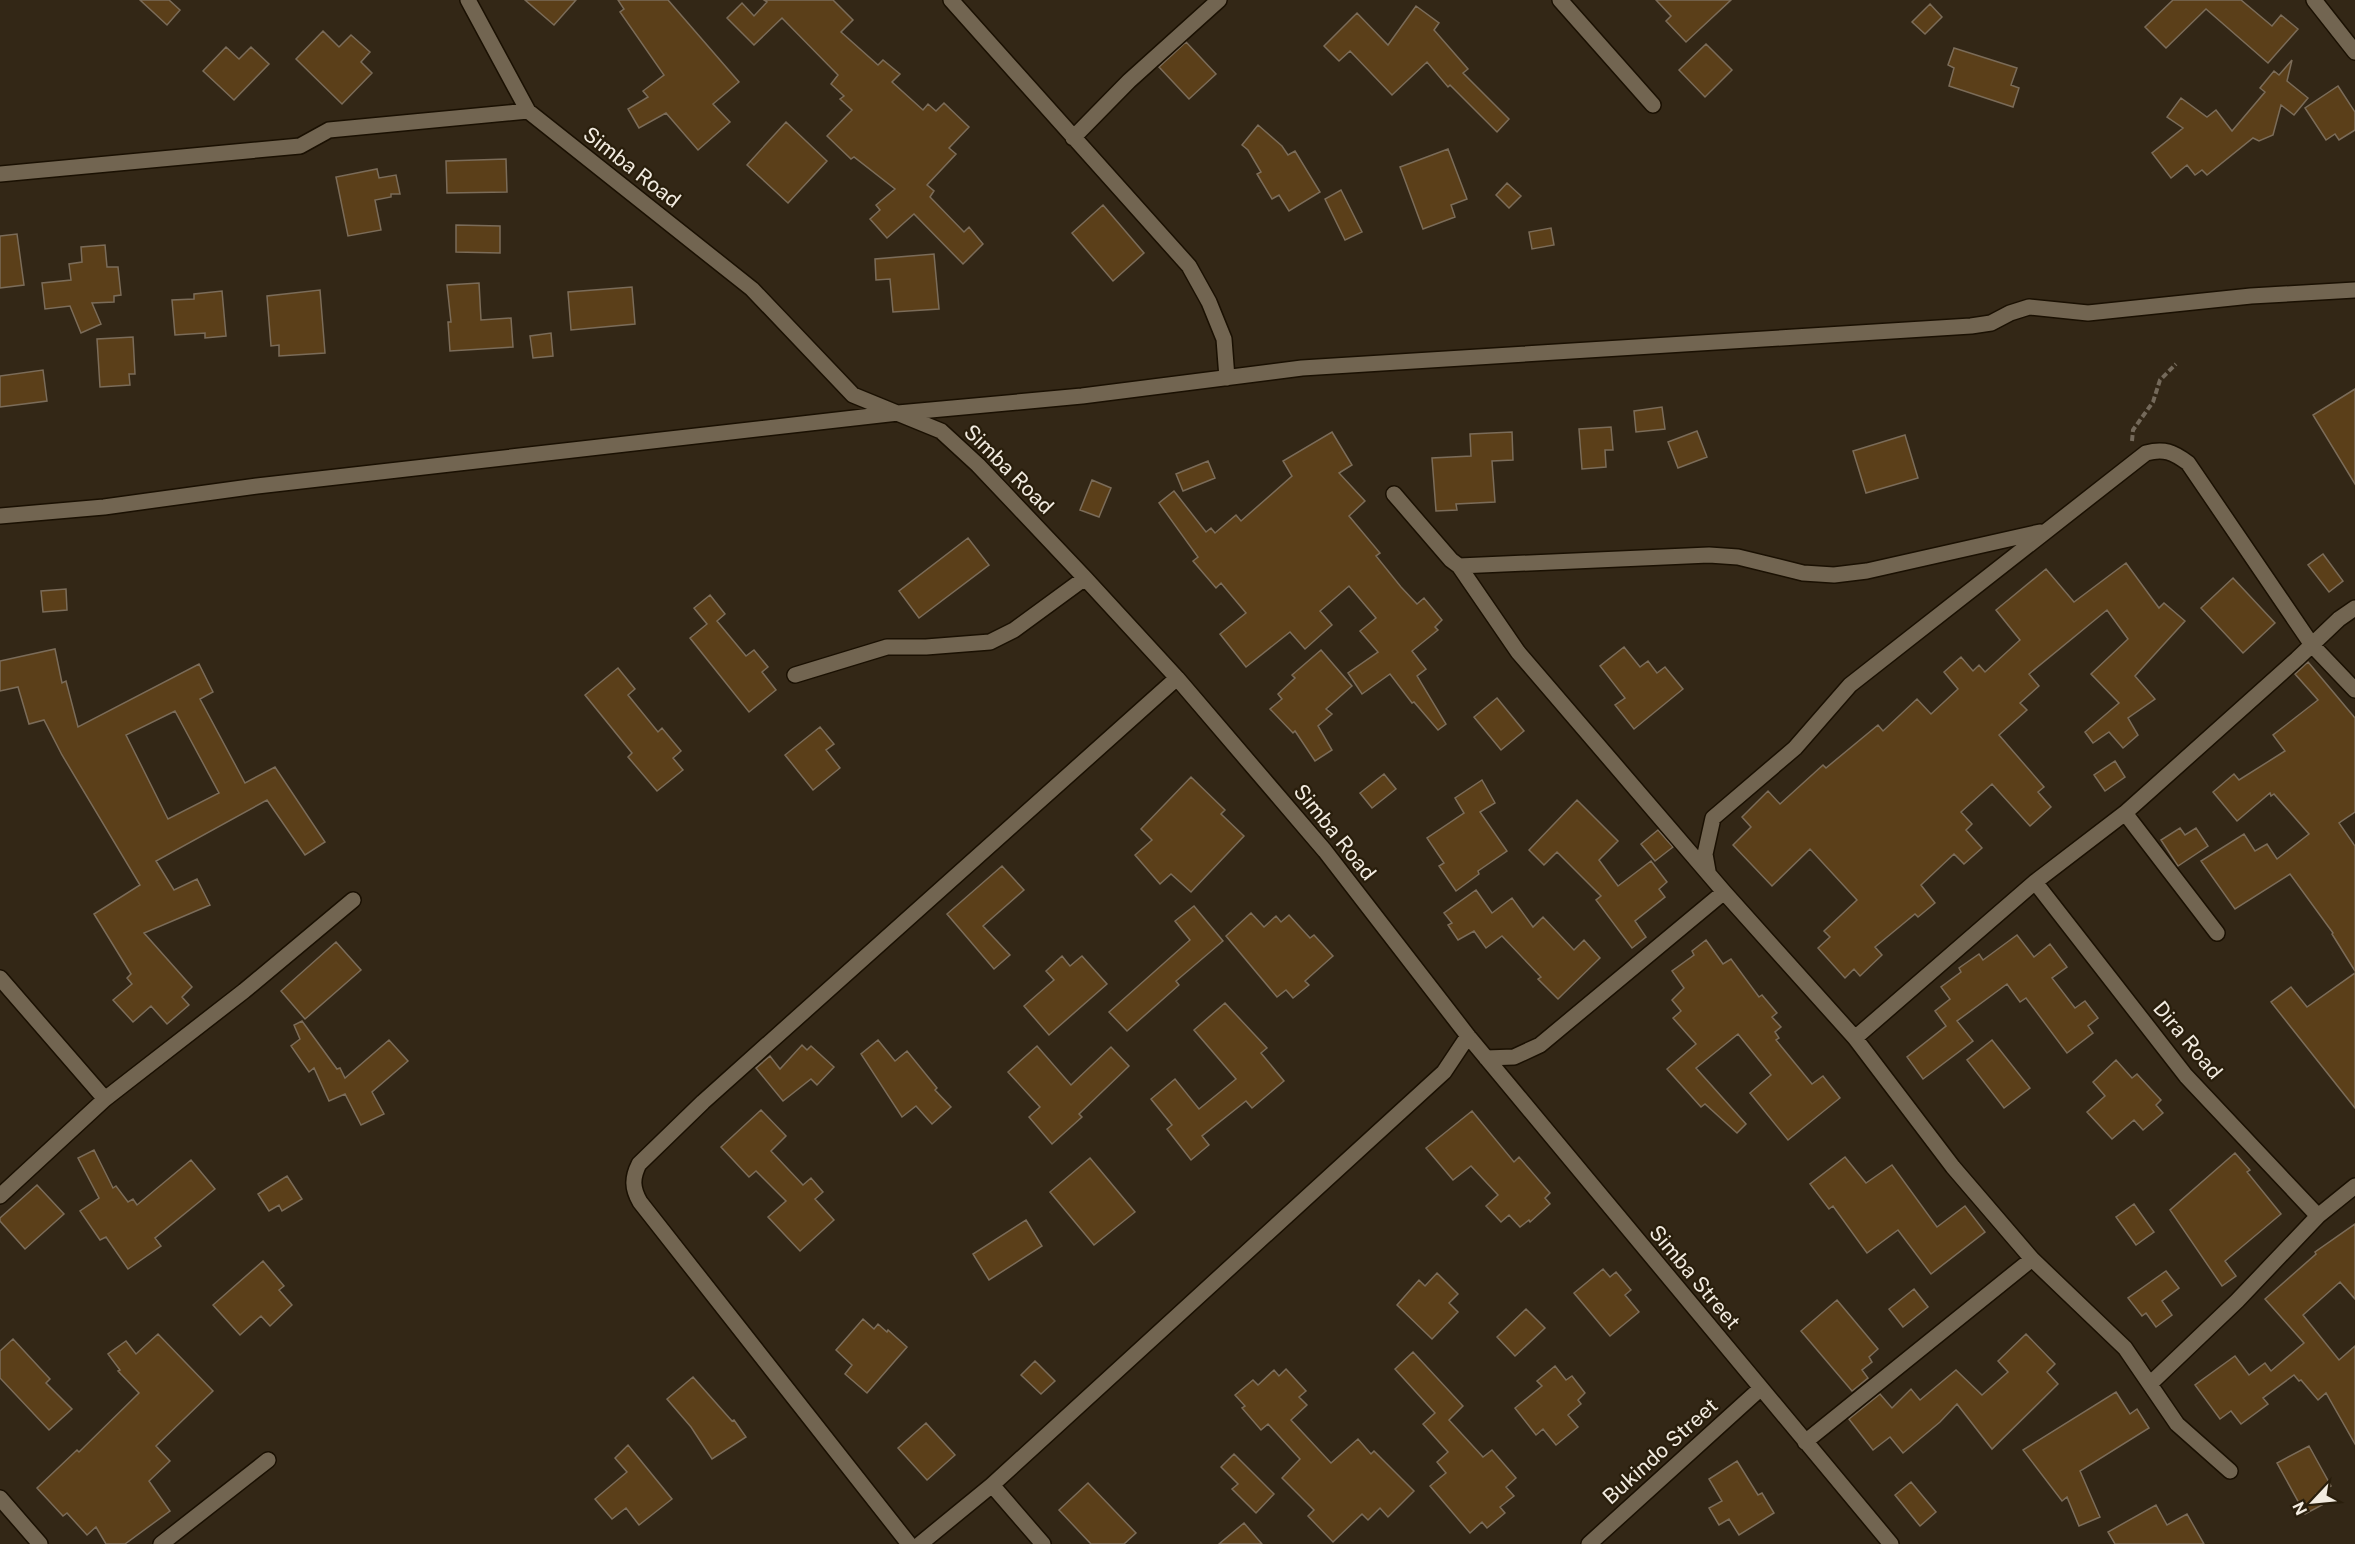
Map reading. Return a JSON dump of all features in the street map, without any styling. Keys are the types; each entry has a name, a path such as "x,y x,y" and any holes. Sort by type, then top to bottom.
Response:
{"street":[{"name":"Simba Road","path":"468,0 528,111 752,289 853,395 941,431 978,465 1177,678 1325,850 1468,1036"},
{"path":"951,0 1189,266 1209,302 1224,339 1227,378"},
{"path":"1073,138 1130,81 1219,0"},
{"path":"1560,0 1653,105"},
{"path":"2314,0 2355,52"},
{"path":"0,174 300,146 329,130 528,111"},
{"path":"0,516 104,507 257,486 898,413 1082,396 1302,368 1971,326 1991,323 2010,313 2029,308 2088,313 2251,296 2355,290"},
{"path":"1708,872 1705,854 1713,818 1795,747 1851,685 2135,459 2146,453 2165,450 2188,463 2312,645 2355,690"},
{"path":"1394,494 1451,560 1459,566 1518,652 1724,892 1855,1038 1953,1167 2032,1259 2125,1348 2177,1424 2230,1471"},
{"path":"1459,566 1709,555 1738,556 1803,573 1834,575 1867,571 2045,531"},
{"path":"795,675 887,647 926,647 990,642 1014,630 1085,578"},
{"path":"1855,1038 2035,882 2125,813 2339,619 2355,608"},
{"path":"909,1544 640,1202 635,1193 634,1173 639,1164 703,1102 1177,678"},
{"path":"2125,813 2217,933"},
{"name":"Dira Road","path":"2035,882 2186,1076 2318,1216"},
{"path":"1486,1058 1514,1057 1540,1045 1724,892"},
{"path":"0,1196 105,1099 244,991 353,900"},
{"path":"0,978 105,1099"},
{"path":"920,1544 992,1485 1444,1072 1468,1036"},
{"name":"Simba Street","path":"1468,1036 1891,1544"},
{"path":"2151,1383 2237,1300 2318,1216 2355,1186"},
{"path":"1805,1442 2032,1259"},
{"name":"Bukindo Street","path":"1589,1544 1760,1389"},
{"path":"161,1544 268,1461"},
{"path":"992,1485 1043,1544"},
{"path":"0,1498 40,1544"}],"path":[{"path":"2135,459 2132,445 2133,430 2153,402 2160,380 2176,364"}],"building":[{"path":"140,0 169,0 180,10 167,25"},
{"path":"525,0 576,0 554,25"},
{"path":"618,0 668,0 739,82 713,104 730,122 698,150 666,113 639,128 628,109 648,97 643,91 664,75 620,12 624,9"},
{"path":"764,0 833,0 853,20 841,32 878,65 883,60 900,74 892,82 923,110 928,104 936,111 944,103 969,127 949,148 956,154 927,185 934,191 930,197 964,232 969,227 983,244 963,264 914,214 887,238 870,219 880,210 876,205 895,189 854,157 851,159 827,136 852,110 840,99 844,96 831,84 838,75 782,18 754,45 727,18 742,3 754,16 767,2"},
{"path":"1656,0 1731,0 1686,42 1666,21 1671,16"},
{"path":"2173,0 2241,0 2272,26 2281,15 2298,29 2268,63 2206,9 2166,48 2145,27"},
{"path":"1930,4 1942,17 1925,34 1912,22"},
{"path":"1416,6 1439,23 1434,30 1468,69 1463,73 1509,119 1497,132 1450,85 1448,87 1427,62 1392,95 1350,51 1339,61 1324,46 1357,13 1388,45"},
{"path":"323,31 339,47 351,35 370,52 361,62 372,73 342,104 296,59"},
{"path":"1186,42 1216,74 1189,99 1159,67"},
{"path":"1706,44 1732,70 1705,97 1679,70"},
{"path":"226,47 239,59 251,47 269,64 234,100 203,71"},
{"path":"1954,48 2017,68 2011,85 2019,88 2013,107 1949,86 1954,68 1948,65"},
{"path":"2292,60 2287,81 2308,98 2294,115 2281,105 2273,135 2259,141 2253,138 2207,175 2202,170 2195,175 2187,165 2171,178 2152,153 2183,128 2167,117 2181,98 2207,117 2216,110 2232,131 2265,92 2260,88 2274,71 2279,75"},
{"path":"2338,86 2355,112 2355,130 2339,140 2335,134 2326,140 2305,108"},
{"path":"786,122 827,161 788,203 747,165"},
{"path":"1258,125 1282,146 1288,155 1295,151 1320,192 1289,211 1279,195 1272,199 1257,174 1261,172 1248,150 1242,145"},
{"path":"1448,149 1467,199 1451,205 1455,217 1423,229 1400,167"},
{"path":"506,159 507,192 447,193 446,161"},
{"path":"377,169 379,178 396,175 400,194 391,194 391,197 375,200 381,230 348,236 336,177"},
{"path":"1507,183 1521,196 1509,208 1496,195"},
{"path":"1341,190 1362,232 1345,240 1325,199"},
{"path":"1103,205 1144,253 1113,281 1072,233"},
{"path":"456,225 500,226 500,253 456,252"},
{"path":"1551,228 1554,245 1532,249 1529,232"},
{"path":"17,234 24,285 0,288 0,236"},
{"path":"105,245 107,267 118,267 121,295 114,296 114,302 92,303 101,324 81,333 70,306 45,309 42,283 71,280 69,264 82,262 81,247"},
{"path":"934,254 939,309 893,312 890,279 876,280 875,259"},
{"path":"479,283 481,320 511,318 513,347 450,351 448,322 451,322 447,285"},
{"path":"632,287 635,324 571,330 568,292"},
{"path":"320,290 325,353 279,356 279,345 271,346 267,296"},
{"path":"222,291 226,336 205,338 205,333 175,335 172,300 194,299 194,294"},
{"path":"551,333 553,356 533,358 530,336"},
{"path":"133,337 135,374 129,374 130,385 100,387 97,339"},
{"path":"43,370 47,401 0,407 0,376"},
{"path":"2355,389 2355,484 2313,415"},
{"path":"1662,407 1665,429 1636,432 1634,411"},
{"path":"1611,427 1613,450 1605,450 1606,467 1582,469 1579,429"},
{"path":"1697,431 1707,457 1678,468 1668,442"},
{"path":"1332,432 1352,465 1339,473 1365,501 1349,516 1380,553 1376,556 1401,587 1417,604 1424,598 1442,620 1435,627 1438,630 1412,651 1426,669 1417,676 1446,724 1438,730 1414,702 1412,703 1390,674 1362,694 1348,673 1378,652 1360,631 1376,618 1349,586 1320,611 1332,625 1305,649 1290,632 1246,667 1220,634 1246,613 1221,583 1216,588 1193,561 1198,557 1159,503 1174,491 1206,532 1211,528 1215,533 1236,515 1241,521 1292,476 1283,461"},
{"path":"1512,432 1513,460 1492,461 1495,502 1456,504 1457,510 1436,511 1432,458 1471,456 1470,434"},
{"path":"1905,435 1918,478 1866,493 1853,451"},
{"path":"1208,461 1215,478 1183,491 1176,474"},
{"path":"1092,480 1111,488 1099,517 1080,510"},
{"path":"968,538 989,565 919,618 899,591"},
{"path":"2323,554 2343,581 2329,592 2308,565"},
{"path":"2126,563 2159,608 2164,603 2185,621 2135,676 2155,699 2128,718 2138,735 2123,748 2109,732 2093,743 2085,732 2119,703 2091,674 2128,639 2107,610 2029,674 2039,686 2020,703 2027,710 1999,735 2044,787 2038,792 2051,807 2030,826 1992,784 1961,812 1972,824 1966,830 1982,848 1964,864 1954,854 1921,885 1935,903 1918,917 1915,914 1875,947 1882,955 1860,976 1854,969 1845,978 1818,948 1830,937 1824,931 1857,900 1810,849 1772,886 1733,845 1751,827 1742,817 1768,791 1780,804 1823,765 1826,768 1878,725 1883,731 1917,699 1931,714 1958,689 1944,672 1961,657 1973,671 1979,665 1985,672 2020,640 1996,610 2046,569 2074,602"},
{"path":"2233,578 2275,623 2243,653 2201,608"},
{"path":"66,589 67,610 43,612 41,591"},
{"path":"710,595 725,614 717,621 746,656 754,650 768,667 762,672 776,690 749,712 690,638 707,624 694,608"},
{"path":"1624,647 1640,667 1648,661 1657,673 1665,667 1683,689 1634,729 1615,705 1625,698 1600,666"},
{"path":"55,649 62,683 66,681 78,727 199,664 213,692 200,699 245,783 275,767 325,842 305,855 267,800 156,861 174,890 197,879 210,905 144,933 192,987 182,997 189,1005 167,1024 151,1006 133,1022 113,1000 132,984 127,978 131,974 94,914 140,885 62,755 44,720 29,724 18,687 0,691 0,661","holes":["175,711 219,793 168,819 126,735"]},
{"path":"1321,650 1352,686 1326,709 1332,714 1318,726 1332,750 1315,761 1295,731 1293,733 1270,709 1282,699 1278,694 1295,678 1292,675"},
{"path":"2308,662 2355,718 2355,812 2339,823 2355,846 2355,971 2333,933 2290,874 2235,909 2201,861 2244,834 2255,851 2267,844 2277,859 2309,834 2274,794 2271,796 2270,793 2237,821 2213,792 2234,774 2239,780 2285,751 2273,735 2318,700 2295,674"},
{"path":"618,668 635,689 628,695 658,732 662,728 681,751 673,758 683,770 657,791 628,757 632,753 585,695"},
{"path":"1497,698 1524,731 1501,750 1474,717"},
{"path":"820,727 834,744 826,750 840,768 813,790 785,755"},
{"path":"2115,761 2125,777 2105,791 2094,775"},
{"path":"1384,774 1396,789 1372,808 1360,793"},
{"path":"1191,777 1225,810 1221,814 1244,836 1191,892 1171,874 1160,884 1135,855 1152,840 1141,829"},
{"path":"1482,780 1495,803 1480,812 1507,851 1478,871 1479,874 1456,891 1439,866 1444,863 1427,838 1464,813 1455,798"},
{"path":"1577,800 1618,841 1599,860 1618,886 1651,861 1667,882 1659,889 1665,897 1635,921 1646,937 1632,948 1596,900 1601,896 1557,852 1544,865 1529,850"},
{"path":"2180,828 2185,835 2196,828 2208,846 2178,866 2161,840"},
{"path":"1658,830 1673,847 1655,861 1641,844"},
{"path":"1002,866 1024,890 983,926 1010,955 994,969 947,914"},
{"path":"1476,890 1492,913 1512,898 1533,927 1543,917 1574,950 1584,940 1600,958 1558,999 1538,979 1541,977 1502,936 1486,948 1474,931 1458,940 1448,925 1452,923 1444,913"},
{"path":"1194,906 1223,941 1176,981 1179,985 1127,1031 1109,1012 1190,940 1175,921"},
{"path":"1251,913 1264,927 1276,916 1281,922 1289,915 1310,938 1314,935 1333,956 1305,981 1309,985 1293,998 1286,990 1277,997 1226,936"},
{"path":"2017,935 2034,957 2050,944 2067,967 2052,978 2075,1008 2085,1001 2098,1018 2088,1026 2093,1033 2067,1053 2026,998 2020,1002 2007,984 1957,1021 1973,1041 1923,1079 1907,1057 1946,1026 1935,1011 1950,999 1941,987 1961,972 1959,968 1979,954 1983,960"},
{"path":"1706,940 1723,964 1731,959 1759,997 1762,995 1777,1013 1772,1017 1781,1027 1775,1032 1779,1038 1776,1040 1812,1084 1823,1076 1840,1098 1788,1140 1750,1093 1771,1075 1738,1034 1696,1068 1746,1124 1737,1133 1705,1104 1701,1107 1667,1069 1696,1044 1673,1018 1681,1011 1672,1000 1684,988 1672,971 1694,955 1692,951"},
{"path":"336,942 361,970 305,1019 281,991"},
{"path":"1062,956 1070,966 1082,956 1107,984 1049,1035 1024,1006 1054,980 1046,971"},
{"path":"2355,973 2355,1108 2271,1002 2291,987 2307,1007"},
{"path":"1225,1003 1267,1048 1261,1053 1284,1081 1252,1108 1246,1101 1202,1136 1209,1145 1191,1160 1167,1129 1172,1125 1151,1099 1175,1079 1199,1109 1236,1079 1194,1030"},
{"path":"302,1021 337,1069 340,1068 345,1078 389,1040 408,1061 372,1092 384,1114 361,1125 345,1094 329,1101 314,1068 309,1072 291,1046 300,1039 294,1025"},
{"path":"878,1040 895,1061 907,1051 937,1088 935,1090 951,1107 932,1124 916,1106 902,1117 861,1054"},
{"path":"1992,1040 2030,1088 2004,1108 1967,1060"},
{"path":"802,1045 807,1050 811,1046 834,1067 817,1085 811,1079 783,1101 756,1068 770,1056 780,1069"},
{"path":"1037,1046 1071,1085 1111,1047 1129,1066 1079,1114 1082,1117 1052,1144 1029,1117 1040,1107 1008,1072"},
{"path":"2116,1060 2132,1078 2137,1074 2161,1100 2156,1105 2163,1113 2143,1130 2134,1120 2112,1139 2087,1112 2105,1096 2093,1082"},
{"path":"761,1110 786,1136 771,1151 803,1185 811,1178 823,1192 815,1199 834,1220 800,1251 768,1217 786,1201 756,1171 749,1177 721,1147"},
{"path":"1472,1111 1514,1162 1519,1157 1550,1193 1545,1198 1550,1204 1530,1222 1529,1220 1520,1227 1509,1215 1501,1222 1486,1206 1498,1195 1471,1166 1453,1180 1426,1148"},
{"path":"94,1150 113,1188 116,1186 128,1202 133,1199 137,1205 191,1160 215,1189 155,1238 161,1246 128,1269 106,1237 100,1240 80,1211 99,1198 78,1158"},
{"path":"2235,1153 2250,1170 2247,1172 2281,1214 2225,1261 2236,1276 2222,1286 2170,1210"},
{"path":"1845,1157 1866,1183 1892,1165 1937,1227 1965,1206 1985,1232 1931,1274 1898,1230 1867,1253 1833,1206 1829,1209 1810,1184"},
{"path":"1090,1158 1135,1212 1094,1245 1050,1192"},
{"path":"287,1176 302,1199 282,1211 279,1205 269,1211 258,1194"},
{"path":"37,1185 64,1214 25,1249 0,1221 0,1218"},
{"path":"2134,1204 2154,1232 2136,1245 2116,1217"},
{"path":"1026,1220 1042,1246 989,1280 973,1254"},
{"path":"2355,1224 2355,1299 2340,1282 2303,1315 2339,1360 2355,1346 2355,1444 2326,1393 2318,1400 2294,1375 2263,1398 2268,1404 2241,1424 2231,1411 2220,1419 2195,1385 2235,1356 2249,1375 2265,1363 2271,1371 2304,1343 2265,1299 2316,1254 2315,1252"},
{"path":"263,1261 284,1286 279,1290 292,1305 270,1326 261,1316 240,1335 213,1305"},
{"path":"1603,1269 1610,1277 1616,1272 1631,1290 1625,1295 1639,1312 1610,1336 1574,1293"},
{"path":"2166,1271 2179,1288 2162,1301 2172,1315 2156,1327 2146,1313 2142,1316 2128,1298"},
{"path":"1437,1273 1458,1294 1449,1303 1458,1312 1432,1339 1397,1305 1419,1280 1425,1286"},
{"path":"1914,1289 1928,1307 1903,1327 1889,1309"},
{"path":"1837,1300 1878,1349 1869,1357 1872,1362 1862,1370 1868,1378 1852,1391 1801,1331"},
{"path":"1526,1309 1545,1328 1515,1356 1497,1337"},
{"path":"863,1319 874,1329 878,1324 887,1332 888,1330 907,1347 867,1393 845,1374 852,1365 836,1350"},
{"path":"158,1334 213,1391 156,1446 170,1461 149,1481 170,1511 125,1544 106,1544 96,1527 87,1535 67,1513 63,1516 37,1488 77,1450 79,1452 139,1393 118,1371 120,1370 108,1354 126,1341 136,1354"},
{"path":"2026,1334 2055,1364 2047,1372 2058,1384 1992,1449 1957,1404 1940,1422 1903,1453 1890,1437 1873,1450 1849,1419 1880,1394 1892,1408 1911,1389 1920,1400 1956,1370 1982,1395 2008,1372 1998,1361"},
{"path":"13,1339 50,1379 46,1383 72,1409 49,1430 0,1378 0,1351"},
{"path":"1413,1352 1463,1406 1449,1420 1483,1457 1492,1450 1516,1478 1506,1487 1514,1496 1500,1507 1505,1513 1487,1528 1482,1522 1470,1533 1430,1486 1446,1473 1437,1462 1448,1452 1423,1424 1435,1413 1395,1369"},
{"path":"1035,1361 1055,1381 1041,1394 1021,1375"},
{"path":"1555,1366 1566,1380 1572,1376 1585,1393 1578,1400 1581,1404 1568,1415 1578,1427 1556,1445 1543,1429 1536,1435 1515,1408 1542,1386 1537,1381"},
{"path":"1286,1369 1306,1391 1299,1397 1307,1405 1291,1420 1331,1463 1358,1439 1371,1454 1374,1451 1414,1491 1388,1517 1380,1508 1368,1520 1362,1514 1333,1542 1308,1516 1314,1510 1282,1478 1300,1459 1268,1424 1261,1430 1242,1408 1245,1406 1235,1395 1253,1380 1258,1385 1274,1370 1279,1376"},
{"path":"693,1377 732,1421 734,1420 746,1437 712,1459 691,1427 667,1399"},
{"path":"2116,1392 2130,1414 2137,1409 2149,1428 2080,1471 2100,1517 2079,1526 2067,1497 2062,1501 2023,1450"},
{"path":"926,1423 955,1455 927,1480 898,1448"},
{"path":"628,1445 672,1499 639,1525 626,1508 612,1519 595,1499 627,1472 615,1458"},
{"path":"2309,1446 2331,1486 2316,1494 2322,1505 2305,1514 2277,1463"},
{"path":"1234,1454 1274,1494 1256,1513 1232,1489 1238,1484 1221,1467"},
{"path":"1737,1461 1758,1495 1762,1493 1774,1513 1739,1535 1729,1519 1719,1525 1709,1508 1722,1501 1709,1479"},
{"path":"1911,1482 1936,1512 1920,1526 1895,1495"},
{"path":"1088,1483 1136,1533 1124,1544 1091,1544 1059,1510"},
{"path":"2156,1505 2167,1525 2187,1514 2204,1544 2115,1544 2108,1532"},
{"path":"1244,1523 1262,1544 1219,1544"}]}
